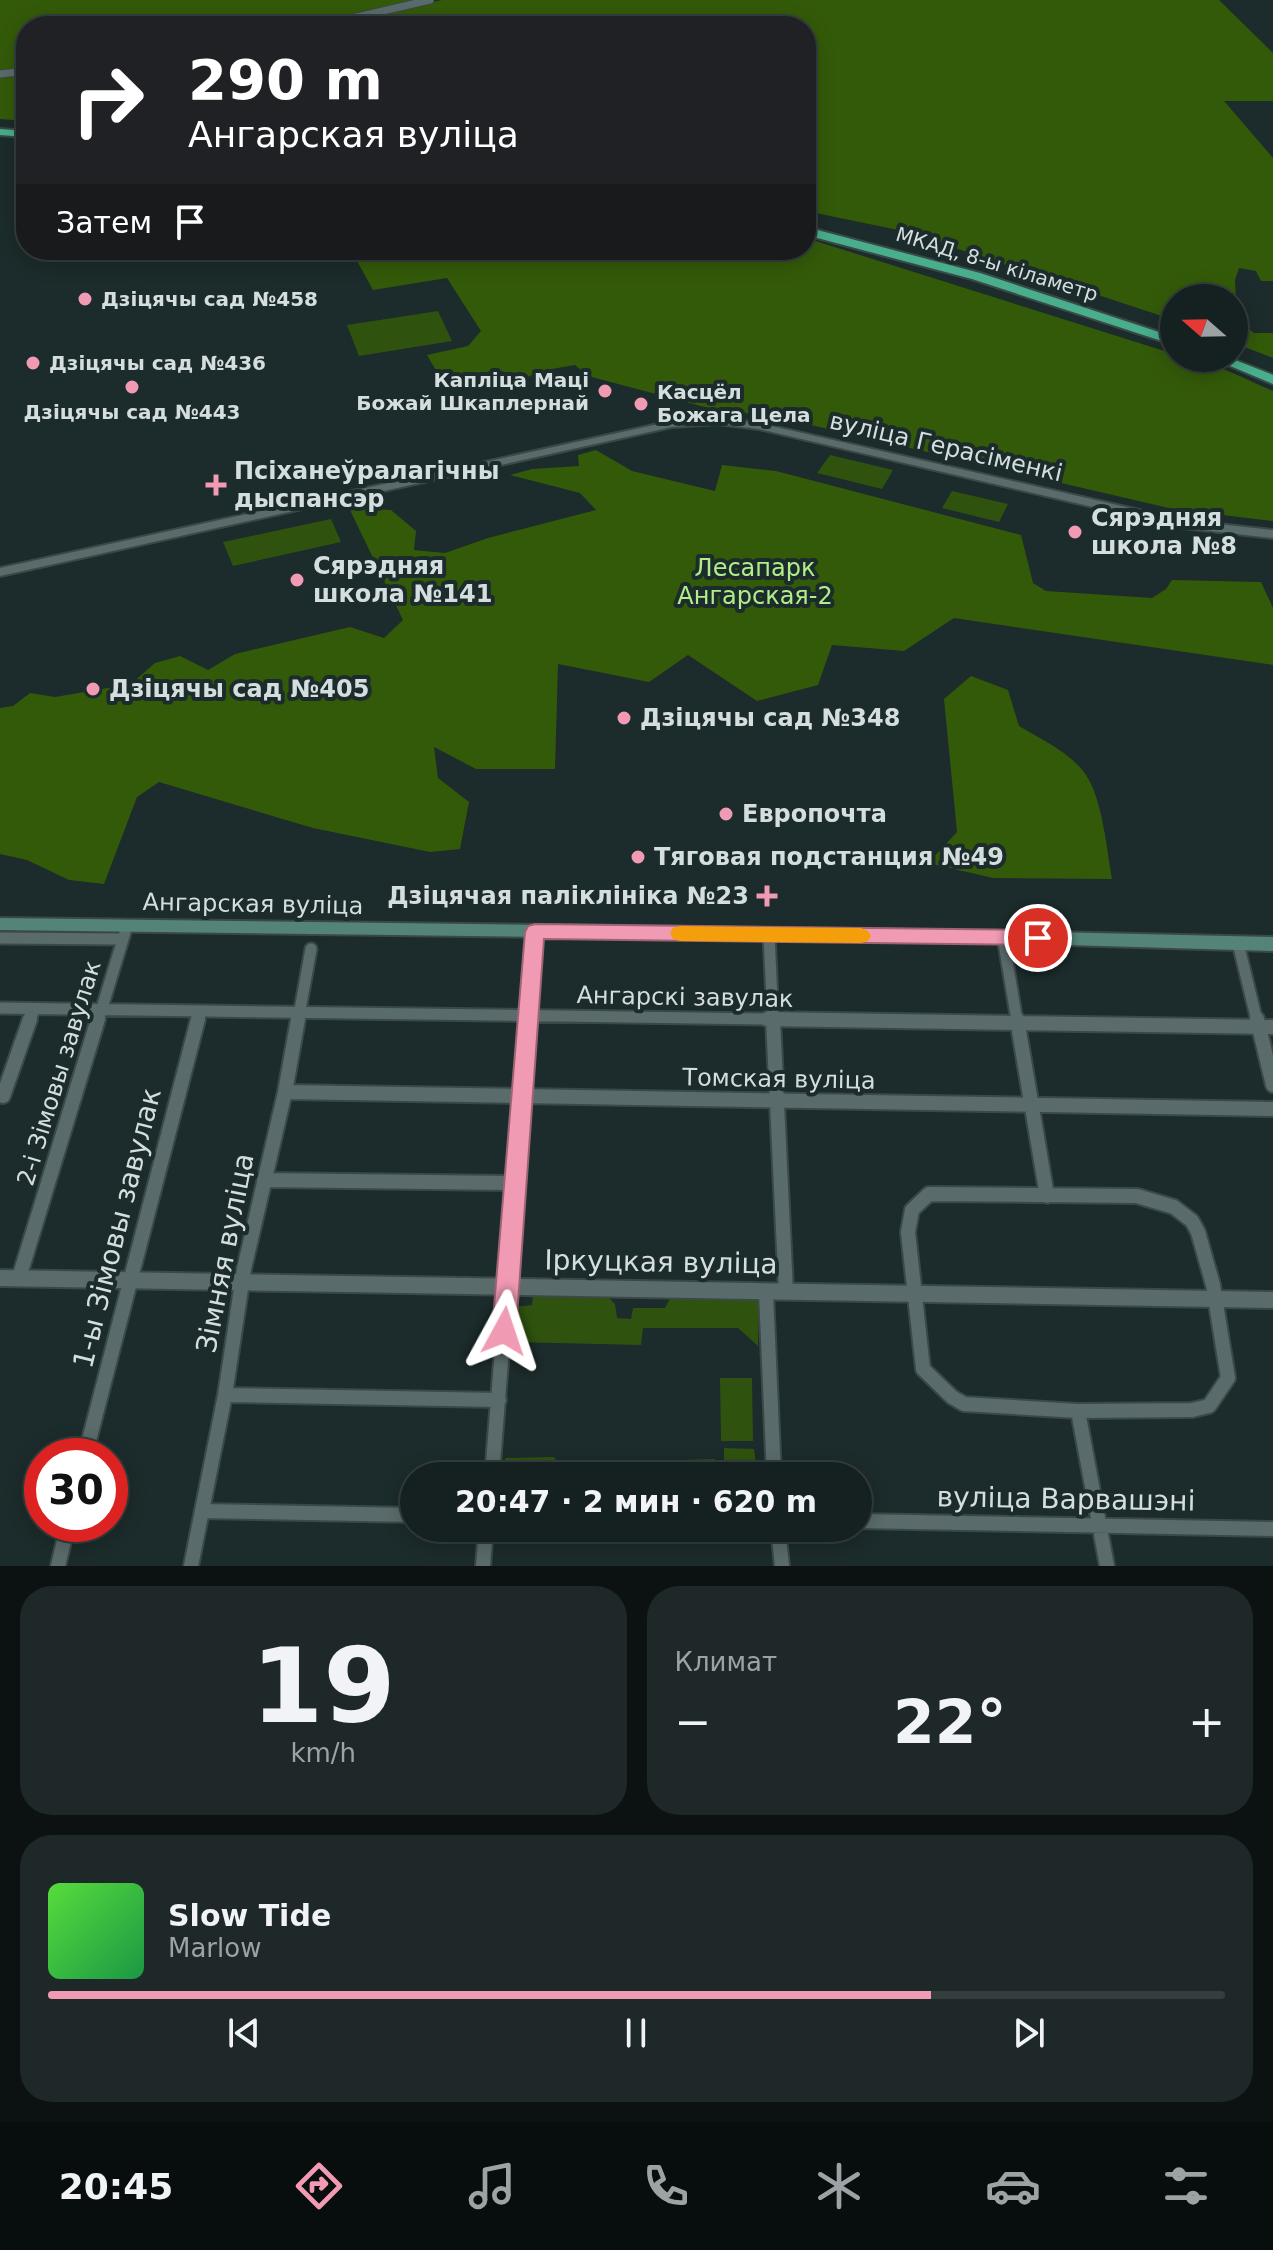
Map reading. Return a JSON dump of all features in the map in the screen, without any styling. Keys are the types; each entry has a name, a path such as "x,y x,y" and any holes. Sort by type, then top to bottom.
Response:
{"highway":[{"name":"МКАД, 8-ы кіламетр","path":"816,230 980,270 1160,328"},
{"name":"МКАД, 8-ы кіламетр","path":"816,231 976,276 1160,336"},
{"path":"1248,361 1273,371"},
{"path":"1248,370 1273,380"}],"main road":[{"name":"Ангарская вуліца","path":"0,924 125,933 535,932 1003,937 1273,944"}],"street":[{"path":"361,16 430,0"},
{"name":"вуліца Герасіменкі","path":"0,572 552,449 698,421 759,426 1183,524 1273,534"},
{"path":"493,1462 535,932"},
{"path":"0,938 125,933"},
{"name":"2-і Зімовы завулак","path":"19,1278 125,933"},
{"path":"769,935 786,1292"},
{"path":"1003,937 1015,1023 1047,1196"},
{"path":"1238,943 1273,1085"},
{"name":"Зімняя вуліца","path":"191,1566 225,1395 242,1282 285,1092 311,949"},
{"name":"Ангарскі завулак","path":"0,1008 1273,1027"},
{"path":"3,1096 34,1009"},
{"name":"1-ы Зімовы завулак","path":"90,1438 200,1013"},
{"name":"Томская вуліца","path":"285,1092 1273,1109"},
{"path":"264,1180 516,1183"},
{"path":"929,1194 1047,1196 1137,1196 1174,1207 1192,1221 1198,1232 1215,1300 1228,1378 1209,1406 1192,1410 1078,1411 964,1404 930,1381 923,1369 908,1215 917,1202 929,1194"},
{"name":"Іркуцкая вуліца","path":"0,1278 1273,1300"},
{"path":"766,1293 773,1462"},
{"path":"225,1395 499,1400"},
{"path":"1078,1411 1107,1566"},
{"path":"202,1511 400,1515"},
{"name":"вуліца Варвашэні","path":"872,1521 1273,1529"},
{"path":"58,1566 64,1542"},
{"path":"483,1566 485,1542"},
{"path":"779,1542 782,1566"}],"green space":[{"path":"0,0 420,0 348,16 16,16 16,68 0,70"},
{"path":"442,0 1219,0 1273,53 1273,101 1224,101 1273,158 1273,281 1261,281 1256,271 1239,268 1235,284 1160,284 1160,315 903,231 816,213 816,16 372,16"},
{"path":"16,75 16,120 0,119 0,77"},
{"path":"816,241 1160,350 1160,372 1230,372 1273,391 1273,521 1173,509 772,416 716,410 588,376 575,365 540,371 528,377 496,370 467,376 448,391 427,355 468,346 481,331 447,278 373,290 356,260 816,260"},
{"path":"438,311 452,341 359,356 347,325"},
{"path":"1248,328 1254,333 1273,333 1273,358 1248,348"},
{"name":"Лесапарк Ангарская-2","path":"596,450 632,471 715,491 722,465 776,471 1021,535 1033,583 1046,591 1152,598 1166,589 1172,580 1261,582 1273,608 1273,665 954,618 904,651 832,645 818,685 757,701 688,655 649,682 558,664 555,769 476,769 434,747 438,778 469,802 460,849 430,852 313,828 159,782 137,797 104,884 69,880 27,860 0,854 0,708 13,706 30,693 55,697 131,684 155,663 180,656 208,670 235,654 350,627 384,638 403,620 349,508 391,510 416,531 414,550 445,553 488,538 596,510 580,493 510,475 532,469 579,466 578,455"},
{"path":"830,455 893,470 882,489 817,473"},
{"path":"952,491 1008,504 999,522 942,508"},
{"path":"331,519 341,542 233,566 223,542"},
{"path":"971,676 1008,690 1019,726 1058,749 1083,771 1098,802 1112,879 993,878 928,863 957,832 944,699"},
{"path":"604,1293 615,1304 617,1318 631,1319 633,1308 665,1308 672,1295 759,1300 758,1346 738,1328 643,1328 641,1345 512,1342 513,1307 532,1305 533,1294"},
{"path":"720,1378 752,1378 753,1441 721,1441"},
{"path":"724,1448 754,1449 756,1462 724,1462"},
{"path":"554,1457 557,1462 505,1462 505,1458"},
{"path":"715,1459 716,1462 621,1462"}],"slow traffic":[{"path":"680,933 861,936"}],"place":[{"name":"Дзіцячы сад №458","path":"85,299"},
{"name":"Дзіцячы сад №436","path":"33,363"},
{"name":"Дзіцячы сад №443","path":"132,387"},
{"name":"Капліца Маці Божай Шкаплернай","path":"605,391"},
{"name":"Касцёл Божага Цела","path":"641,404"},
{"name":"Псіханеўралагічны дыспансэр","path":"216,485"},
{"name":"Сярэдняя школа №8","path":"1075,532"},
{"name":"Сярэдняя школа №141","path":"297,580"},
{"name":"Дзіцячы сад №405","path":"93,689"},
{"name":"Дзіцячы сад №348","path":"624,718"},
{"name":"Европочта","path":"726,814"},
{"name":"Тяговая подстанция №49","path":"638,857"},
{"name":"Дзіцячая паліклініка №23","path":"767,896"}],"route":[{"path":"504,1331 535,932 1038,938"}]}
